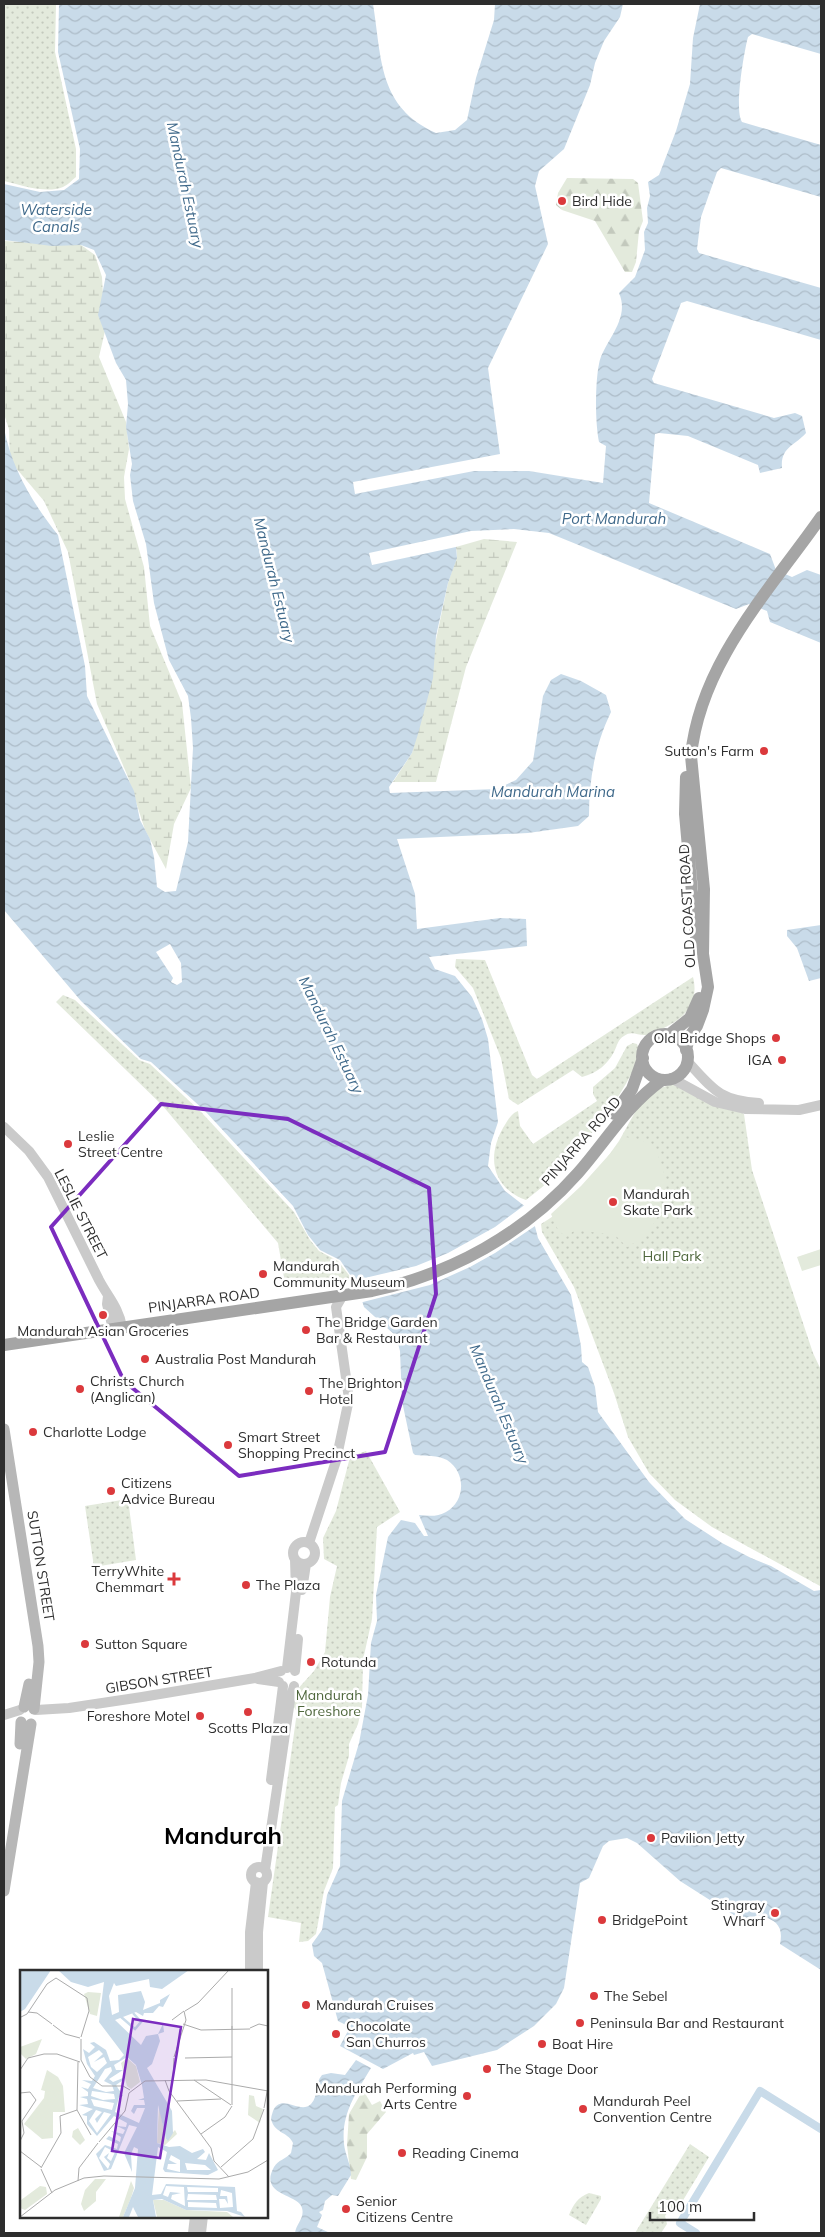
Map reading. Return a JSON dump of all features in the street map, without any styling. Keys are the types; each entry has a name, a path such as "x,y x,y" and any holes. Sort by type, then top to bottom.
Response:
{"main road":[{"name":"OLD COAST ROAD","path":"670,1034 690,1018 698,1001 701,984 685,814 687,772 694,734 709,688 730,645 821,517"},
{"name":"OLD COAST ROAD","path":"687,1056 690,1037 697,1026 703,1010 708,987 703,954 704,889 691,756"},
{"path":"670,1034 683,1042 687,1056 683,1070 666,1079 649,1072 643,1058 644,1049 648,1042 656,1036 670,1034"},
{"name":"PINJARRA ROAD","path":"540,1204 572,1168 626,1098 643,1058"},
{"name":"PINJARRA ROAD","path":"4,1338 117,1325 395,1285 451,1266 490,1245 576,1175 639,1098 666,1079"},
{"name":"PINJARRA ROAD","path":"4,1345 117,1325"},
{"name":"SUTTON STREET","path":"4,1429 39,1662 22,1735 4,1852"},
{"name":"SUTTON STREET","path":"4,1470 33,1658 28,1715 4,1891"}],"street":[{"path":"687,1056 718,1094 747,1102 799,1105 807,1108"},
{"path":"666,1079 715,1102 745,1109 799,1110 821,1105"},
{"name":"LESLIE STREET","path":"4,1127 28,1151 48,1177 108,1296 107,1304 117,1325"},
{"path":"310,1543 336,1461 349,1399 336,1308 348,1292"},
{"path":"250,1970 250,1932 259,1882 267,1876 262,1869 288,1710 287,1677 296,1592 293,1551 302,1542 310,1543 314,1548 315,1555 306,1564 303,1571 287,1677"},
{"path":"295,1559 299,1563 306,1564"},
{"name":"GIBSON STREET","path":"4,1720 255,1678 287,1677"},
{"name":"GIBSON STREET","path":"4,1715 28,1715"},
{"path":"258,1970 259,1882"},
{"path":"193,2233 195,2217"},
{"path":"201,2233 203,2217"}],"highlighted area":[{"path":"161,1104 288,1119 429,1188 436,1294 385,1452 239,1476 124,1381 51,1227"}],"green space":[{"path":"4,4 56,4 55,52 76,149 76,177 63,187 49,190 26,187 4,181"},
{"path":"567,178 633,179 638,183 643,221 639,231 636,262 632,272 625,272 595,221 562,210 556,205 558,193"},
{"path":"4,241 81,245 95,255 102,277 105,331 99,357 126,422 129,449 124,477 125,499 144,567 150,626 182,703 191,788 174,824 166,869 145,830 128,777 97,704 68,552 44,501 10,461 9,429 4,414"},
{"path":"484,539 517,542 466,667 436,782 393,782 412,753 448,583 457,556 456,547"},
{"path":"456,959 485,960 532,1075 537,1079 693,977 694,996 687,1011 666,1027 649,1035 630,1033 622,1037 608,1061 597,1071 582,1077 573,1070 518,1105 509,1099 501,1058 473,988 455,967"},
{"path":"63,995 75,1000 139,1060 150,1064 202,1113 294,1212 310,1240 319,1251 338,1261 352,1279 286,1289 278,1243 162,1105 56,1002"},
{"path":"633,1043 637,1044 638,1056 632,1072 608,1112 565,1165 526,1200 506,1188 496,1171 494,1161 498,1139 511,1116 518,1111 520,1126 533,1144 597,1101 593,1094 593,1087 615,1068 627,1046"},
{"name":"Hall Park","path":"675,1084 744,1114 752,1170 813,1353 821,1370 820,1586 712,1527 675,1500 649,1473 628,1437 614,1393 574,1287 542,1232 541,1224 572,1201 595,1174 619,1141 640,1105 654,1092"},
{"name":"Mandurah Skate Park","path":"625,1137 638,1139 655,1146 667,1182 656,1220 644,1237 627,1247 615,1235 575,1230 566,1237 558,1230 551,1214 581,1186"},
{"path":"821,1249 821,1265 802,1271 797,1257"},
{"name":"Mandurah Foreshore","path":"366,1451 400,1512 377,1527 372,1619 363,1660 362,1707 358,1724 349,1744 349,1756 341,1783 338,1805 335,1807 333,1868 324,1891 316,1934 308,1941 299,1942 301,1923 268,1917 297,1712 291,1702 295,1692 314,1671 325,1652 330,1597 337,1566 324,1559 323,1538 336,1511 350,1457"},
{"path":"128,1499 136,1560 94,1567 85,1506"},
{"path":"363,2090 372,2105 380,2101 386,2112 367,2134 367,2157 356,2180 351,2179 347,2145 349,2114"},
{"path":"690,2144 709,2157 676,2212 668,2212 665,2216 667,2224 661,2233 635,2233"},
{"path":"589,2193 601,2196 601,2199 586,2225 569,2215 576,2202"}],"water":[{"path":"59,4 373,4 378,44 386,79 393,95 403,110 417,122 436,133 455,130 467,120 476,78 494,20 495,4 623,4 620,17 604,41 595,63 590,85 564,149 539,171 535,186 548,244 488,368 500,454 353,482 355,494 474,471 529,471 603,483 606,446 599,442 596,414 599,364 622,312 619,293 635,277 645,250 644,232 648,223 647,208 650,196 648,182 659,175 676,131 690,84 693,38 700,4 821,4 821,54 752,34 748,37 742,67 739,106 742,122 821,145 821,197 721,168 717,172 701,217 697,249 699,253 821,288 821,340 687,301 681,303 652,379 654,383 774,418 795,413 802,416 806,433 786,451 782,461 782,468 760,473 758,465 688,436 655,434 649,503 770,554 776,570 792,577 807,570 821,575 821,643 770,622 767,611 749,604 736,609 549,533 514,529 471,531 369,553 372,565 456,547 457,558 448,583 436,636 433,678 418,734 412,753 389,787 390,793 497,789 516,780 533,761 543,696 551,680 561,674 581,681 606,695 611,712 605,724 594,762 589,816 578,826 528,833 397,839 415,894 417,929 500,918 526,919 527,946 429,957 435,969 455,976 472,997 482,1019 488,1039 498,1122 491,1143 488,1166 505,1191 531,1211 538,1238 571,1295 581,1346 582,1362 588,1367 595,1387 598,1412 649,1482 685,1519 722,1543 771,1566 814,1591 821,1590 821,1970 780,1944 781,1932 773,1921 757,1915 746,1923 680,1881 637,1843 627,1838 609,1841 603,1846 589,1878 580,1883 564,1988 556,2004 534,2026 497,2050 432,2066 424,2052 414,2055 413,2053 383,2069 340,2046 350,2027 338,2021 322,1963 314,1956 312,1944 322,1930 327,1895 340,1866 342,1801 359,1743 368,1695 371,1643 377,1621 376,1595 388,1537 401,1520 415,1523 424,1536 428,1536 419,1515 440,1515 446,1512 457,1501 461,1486 458,1472 447,1460 436,1456 415,1455 413,1453 402,1401 400,1351 396,1336 364,1307 357,1285 340,1260 320,1250 308,1235 293,1206 205,1111 151,1062 141,1059 81,1001 4,910 4,428 12,457 24,484 40,511 58,535 85,666 87,696 134,791 140,820 150,839 157,887 165,892 176,891 188,842 193,748 188,696 169,660 154,603 146,544 133,501 130,475 132,464 126,427 128,404 126,380 116,363 98,315 106,275 94,250 81,245 52,246 4,240 4,184 40,192 64,190 79,179 80,149 58,52","holes":["170,944 181,963 182,982 177,985 171,982 173,978 156,952"]},
{"path":"821,925 821,978 809,981 797,948 787,936 787,930"},
{"path":"356,2060 371,2068 351,2104 345,2123 344,2144 351,2175 338,2196 332,2195 325,2201 323,2210 319,2212 322,2215 317,2227 330,2233 295,2233 303,2212 302,2208 299,2203 275,2189 271,2184 270,2177 274,2167 291,2153 293,2143 289,2137 274,2126 271,2120 273,2111 281,2103 307,2107 315,2097 318,2082 322,2075 331,2073 345,2075"}],"pier":[{"path":"526,1204 535,1213 538,1224 495,1253 470,1267 430,1285 359,1303 352,1281 416,1266 448,1253 495,1227"}],"waterway":[{"path":"696,2233 680,2223 760,2091 821,2129"}],"place":[{"name":"Bird Hide","path":"562,201"},
{"name":"Sutton's Farm","path":"764,751"},
{"name":"Old Bridge Shops","path":"776,1038"},
{"name":"IGA","path":"782,1060"},
{"name":"Leslie Street Centre","path":"68,1144"},
{"name":"Mandurah Skate Park","path":"613,1202"},
{"name":"Mandurah Community Museum","path":"263,1274"},
{"name":"Mandurah Asian Groceries","path":"103,1315"},
{"name":"The Bridge Garden Bar & Restaurant","path":"306,1330"},
{"name":"Australia Post Mandurah","path":"145,1359"},
{"name":"Christs Church (Anglican)","path":"80,1389"},
{"name":"The Brighton Hotel","path":"309,1391"},
{"name":"Charlotte Lodge","path":"33,1432"},
{"name":"Smart Street Shopping Precinct","path":"228,1445"},
{"name":"Citizens Advice Bureau","path":"111,1491"},
{"name":"TerryWhite Chemmart","path":"174,1579"},
{"name":"The Plaza","path":"246,1585"},
{"name":"Sutton Square","path":"85,1644"},
{"name":"Rotunda","path":"311,1662"},
{"name":"Scotts Plaza","path":"248,1712"},
{"name":"Foreshore Motel","path":"200,1716"},
{"name":"Pavilion Jetty","path":"651,1838"},
{"name":"Stingray Wharf","path":"775,1913"},
{"name":"BridgePoint","path":"602,1920"},
{"name":"The Sebel","path":"594,1996"},
{"name":"Mandurah Cruises","path":"306,2005"},
{"name":"Peninsula Bar and Restaurant","path":"580,2023"},
{"name":"Chocolate San Churros","path":"336,2034"},
{"name":"Boat Hire","path":"542,2044"},
{"name":"The Stage Door","path":"487,2069"},
{"name":"Mandurah Performing Arts Centre","path":"467,2096"},
{"name":"Mandurah Peel Convention Centre","path":"583,2109"},
{"name":"Reading Cinema","path":"402,2153"},
{"name":"Senior Citizens Centre","path":"346,2209"}],"district":[{"name":"Mandurah","path":"223,1836"}],"water label":[{"name":"Mandurah Estuary","path":"185,185"},
{"name":"Waterside Canals","path":"56,218"},
{"name":"Port Mandurah","path":"614,519"},
{"name":"Mandurah Estuary","path":"274,580"},
{"name":"Mandurah Marina","path":"553,792"},
{"name":"Mandurah Estuary","path":"331,1035"},
{"name":"Mandurah Estuary","path":"499,1404"}]}
